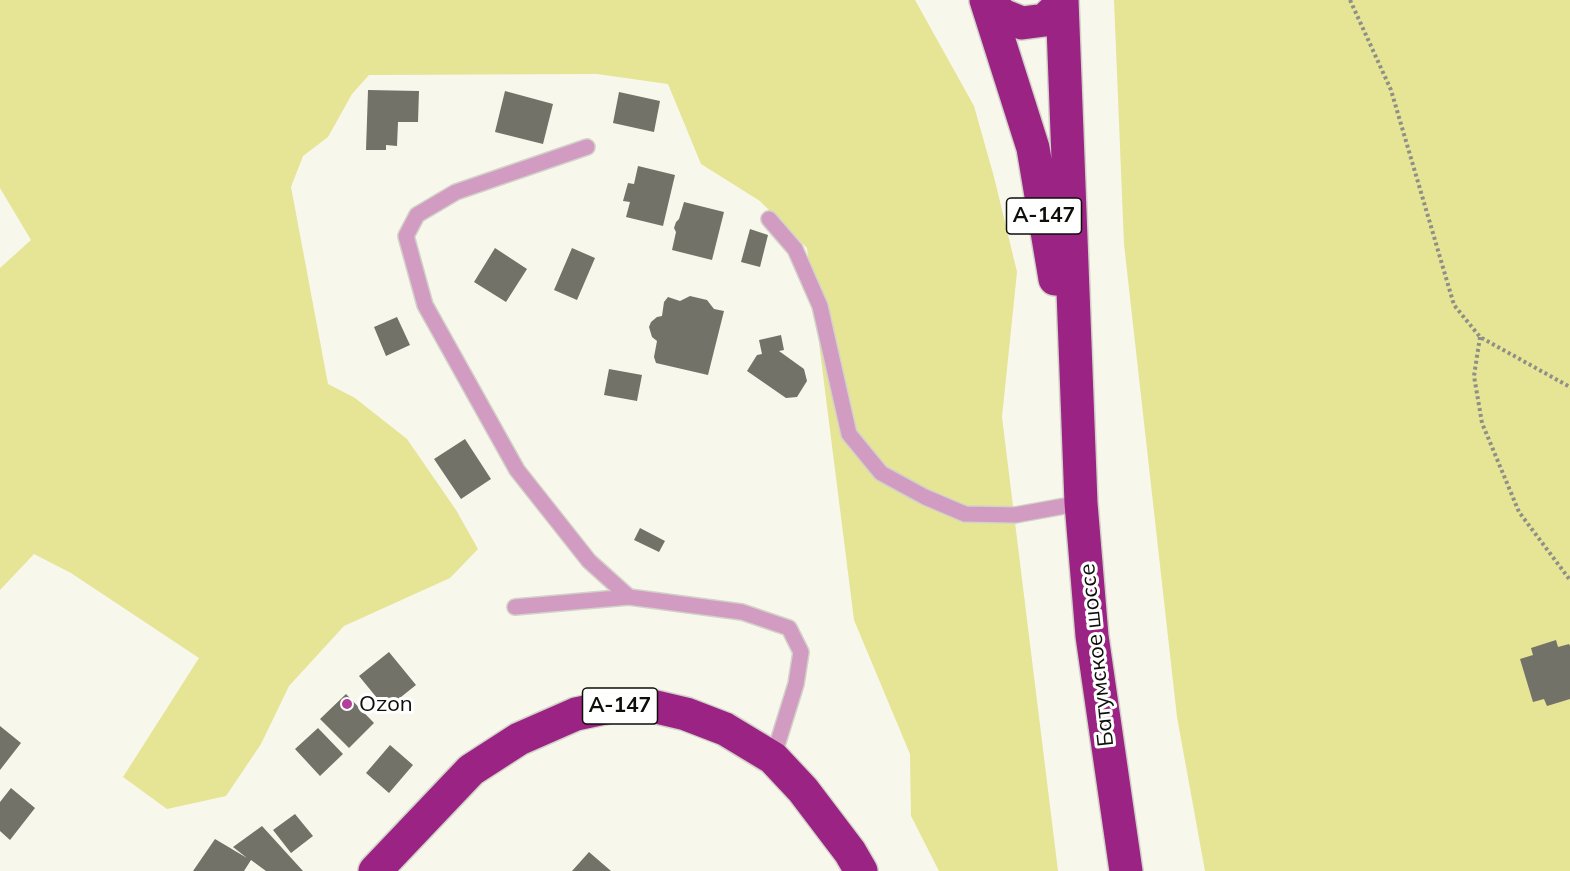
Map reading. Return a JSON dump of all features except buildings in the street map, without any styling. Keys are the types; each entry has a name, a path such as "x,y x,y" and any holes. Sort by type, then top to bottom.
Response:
{"highway":[{"path":"987,0 1002,15 1022,23 1045,20 1062,2"},
{"name":"Батумское шоссе","path":"987,0 1033,148 1052,258 1077,439"},
{"name":"Батумское шоссе","path":"1062,2 1081,503 1092,636 1126,871"},
{"name":"А-147","path":"375,871 471,771 519,739 576,714 614,706 652,706 686,714 724,729 774,758 803,790 850,852 861,871"}],"lane":[{"path":"587,147 456,192 417,215 406,236 425,306 517,470 589,561 629,597"},
{"path":"769,219 795,249 820,306 849,434 881,473 925,497 965,514 1015,515 1081,503"},
{"path":"515,607 629,597 742,612 789,628 801,652 796,684 774,758"}],"path":[{"path":"1350,0 1391,90 1454,305 1480,337 1570,387"},
{"path":"1480,337 1474,376 1482,423 1519,512 1570,580"}],"shaded area":[{"path":"0,0 915,0 974,106 1017,272 1002,417 1058,871 939,871 911,816 910,754 854,620 807,248 760,201 701,164 668,84 597,74 369,75 352,94 328,137 303,156 291,187 328,384 355,398 407,439 456,510 478,549 450,578 344,626 289,686 261,744 226,796 167,809 123,777 199,658 71,573 34,554 0,590 0,268 31,240 0,188"},
{"path":"1114,0 1570,0 1570,871 1205,871 1177,717 1124,244"}],"place":[{"name":"Ozon","path":"347,704"}]}
